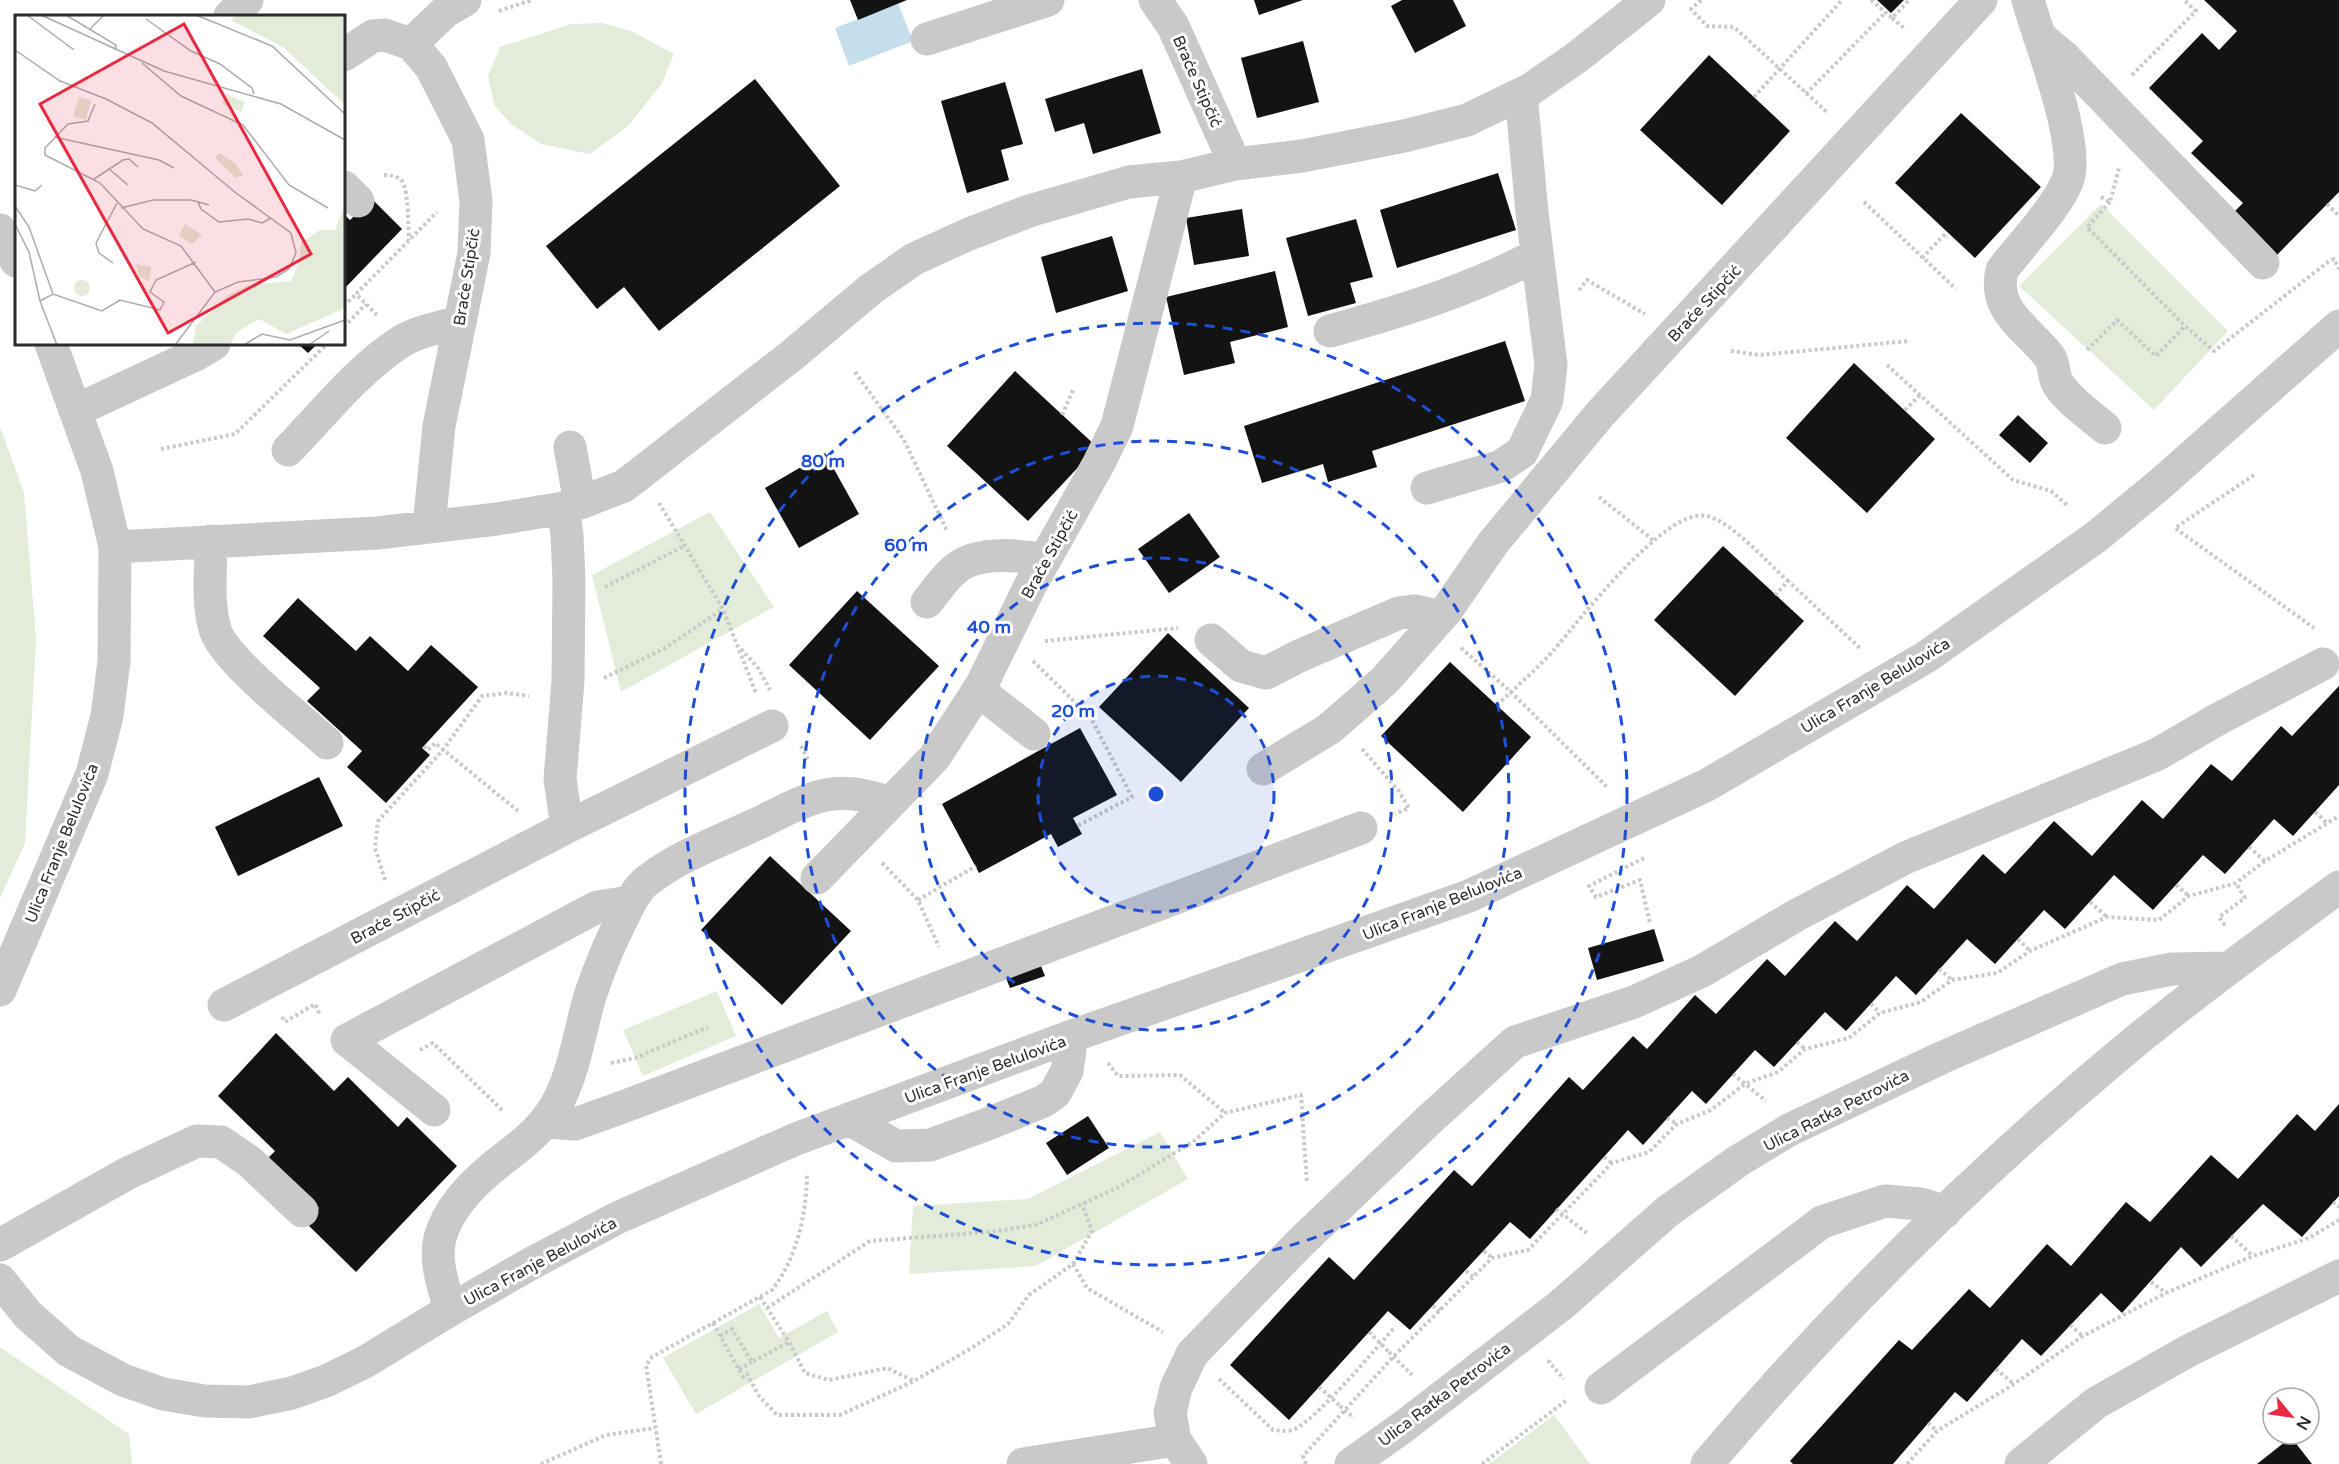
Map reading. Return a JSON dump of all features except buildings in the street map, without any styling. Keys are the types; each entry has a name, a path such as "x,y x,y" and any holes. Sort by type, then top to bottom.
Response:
{"street":[{"path":"231,15 247,0"},
{"path":"345,54 373,36 386,35 411,44 446,11 465,0"},
{"path":"927,39 1048,0"},
{"name":"Braće Stipčić","path":"1155,0 1173,26 1235,165"},
{"path":"116,546 377,533 497,519 571,505 624,486 791,356 871,289 914,259 969,234 1029,211 1129,182 1181,177 1235,165 1302,156 1404,136 1467,120 1531,89 1576,58 1649,0"},
{"name":"Braće Stipčić","path":"1263,769 1329,729 1385,680 1441,617 1493,543 1601,413 1705,302 1913,71 1981,0"},
{"path":"2028,0 2067,128 2070,156 2068,179 2059,199 2002,270 1999,282 2001,296 2014,320 2050,357 2056,381 2105,428"},
{"path":"2039,36 2064,57 2263,263"},
{"name":"Braće Stipčić","path":"411,44 431,67 468,140 476,201 474,253 439,426 429,526"},
{"path":"1427,488 1501,466 1522,453 1547,400 1551,365 1537,255 1521,94"},
{"name":"Braće Stipčić","path":"817,878 934,758 978,690 1030,586 1100,463 1117,426 1181,177"},
{"path":"0,230 15,259"},
{"path":"1330,332 1418,306 1495,277 1537,255"},
{"path":"288,450 366,369 403,341 422,332 460,322"},
{"name":"Ulica Franje Belulovića","path":"0,1280 28,1315 69,1351 123,1380 163,1394 205,1401 249,1402 292,1393 326,1381 365,1362 532,1263 617,1218 796,1139 1072,1036 1469,896 1707,785 1926,657 2096,537 2159,485 2339,326"},
{"name":"Ulica Franje Belulovića","path":"0,990 92,774 107,716 114,660 116,546 98,471 51,345"},
{"path":"77,410 212,345"},
{"path":"567,827 560,779 567,686 569,606 567,535 571,505 570,447"},
{"path":"211,542 212,604 215,630 223,645 249,674 327,743"},
{"path":"927,602 948,575 960,565 990,556 1020,554 1045,560"},
{"path":"1211,640 1241,666 1266,673 1299,656 1399,614 1416,611 1441,617"},
{"path":"1023,1464 1183,1452 1170,1413 1176,1388 1192,1354 1300,1243 1430,1119 1515,1042 1634,1002 1692,975 1795,916 1905,858 2156,755 2220,718 2321,648"},
{"path":"978,690 1034,734"},
{"name":"Braće Stipčić","path":"224,1005 567,827 772,726"},
{"name":"Ulica Franje Belulovića","path":"450,1310 440,1271 440,1239 453,1210 483,1174 546,1122 560,1099 591,994 613,936 630,902 646,881 678,860 797,803 823,794 845,793 873,797 889,803"},
{"path":"546,1122 575,1124 620,1108 1361,828"},
{"path":"1707,1464 1789,1372 1945,1212 2063,1103 2228,968 2339,887"},
{"path":"434,1110 347,1040 597,907 630,902"},
{"name":"Ulica Ratka Petrovića","path":"1351,1464 1404,1427 1561,1305 1668,1211 1738,1161 1790,1130 1941,1058 2122,979 2172,969 2228,968"},
{"path":"849,1119 896,1146 930,1145 979,1127 1044,1101 1055,1093 1067,1071 1072,1036"},
{"path":"0,1245 128,1173 197,1141 221,1142 250,1162 302,1211"},
{"path":"1589,1390 1822,1222 1886,1201 1921,1204 1945,1212"},
{"path":"2021,1464 2096,1403 2188,1351 2339,1276"}],"path":[{"path":"1701,0 1691,9 1707,26 1734,27 1831,116"},
{"path":"1754,97 1842,0"},
{"path":"1871,0 1892,18 1909,0"},
{"path":"2107,102 2196,11 2184,0"},
{"path":"1806,94 1885,13"},
{"path":"345,301 347,303 473,176"},
{"path":"405,194 409,241"},
{"path":"1864,202 1956,289"},
{"path":"2110,202 2087,227 2185,326 2214,351 2328,262 2334,259 2339,269"},
{"path":"2327,204 2339,216"},
{"path":"1922,258 1947,232"},
{"path":"1587,280 1609,293"},
{"path":"356,294 403,341"},
{"path":"345,326 366,304"},
{"path":"2056,381 2117,320 2156,356 2185,326"},
{"path":"1731,351 1759,356 1909,341"},
{"path":"160,449 235,434 326,345"},
{"path":"1887,365 2013,480 2051,492 2069,507"},
{"path":"855,372 904,440 949,537"},
{"path":"1062,415 1073,390"},
{"path":"1905,410 1920,395"},
{"path":"2254,475 2175,528 2321,648"},
{"path":"655,497 723,609 739,646 748,677"},
{"path":"1599,497 1653,540"},
{"path":"1497,705 1551,652 1605,588 1653,540 1680,521 1694,515 1706,515 1723,522 1861,649"},
{"path":"569,606 684,546"},
{"path":"1775,595 1788,581"},
{"path":"567,686 600,680 655,653 723,609"},
{"path":"1036,642 1168,628"},
{"path":"1458,646 1511,692 1607,787"},
{"path":"1029,658 1091,718 1132,797 1077,826"},
{"path":"383,876 375,848 378,821 443,750 482,696 507,693 523,695"},
{"path":"424,746 428,750 435,743 517,810"},
{"path":"1363,750 1398,790"},
{"path":"2315,812 2328,824"},
{"path":"2249,847 2265,861"},
{"path":"1650,855 1589,886 1596,897 1640,880 1650,923"},
{"path":"878,859 918,900 941,950"},
{"path":"918,900 976,866"},
{"path":"2234,917 2223,924 2219,917 2245,898 2236,883"},
{"path":"2176,885 2189,896"},
{"path":"2090,902 2107,917"},
{"path":"2018,939 2030,951"},
{"path":"1939,969 1952,980"},
{"path":"1870,1004 1880,1013"},
{"path":"570,1071 635,1058 708,1027"},
{"path":"1797,1042 1805,1049"},
{"path":"433,1043 506,1114"},
{"path":"1104,1058 1118,1076 1180,1075 1225,1113"},
{"path":"1733,1074 1768,1102"},
{"path":"767,1308 870,1241 988,1232 1036,1225 1119,1187 1194,1141 1225,1113 1301,1095 1307,1194"},
{"path":"1667,1118 1677,1124"},
{"path":"1604,1157 1612,1163"},
{"path":"661,1464 646,1365 652,1357 772,1290 783,1276 800,1233 807,1189 807,1168"},
{"path":"2333,1202 2339,1207"},
{"path":"713,1323 744,1377 747,1374 759,1396 777,1415 840,1415 914,1381 997,1333 1008,1324 1029,1295 1073,1264 1092,1231 1082,1204"},
{"path":"1556,1209 1588,1234"},
{"path":"1907,1464 1937,1431 2014,1384 2082,1336 2166,1293 2253,1256 2309,1238 2339,1220"},
{"path":"2231,1236 2253,1256"},
{"path":"1484,1251 1492,1258"},
{"path":"1073,1264 1088,1288 1174,1338 1273,1430 1292,1430 1302,1425 1345,1383 1395,1327"},
{"path":"1466,1271 1473,1277"},
{"path":"2151,1282 2166,1293"},
{"path":"760,1297 789,1342 805,1373 829,1380 887,1368 914,1381"},
{"path":"1433,1305 1440,1311"},
{"path":"2070,1325 2082,1336"},
{"path":"720,1336 732,1329 752,1362"},
{"path":"1368,1332 1415,1378"},
{"path":"739,1369 789,1342"},
{"path":"1306,1464 1303,1456 1394,1356"},
{"path":"1482,1464 1589,1390 1549,1362 1555,1356"},
{"path":"1996,1369 2014,1384"},
{"path":"1319,1387 1340,1406"},
{"path":"1928,1423 1937,1431"},
{"path":"541,1464 606,1435 655,1428"}],"green space":[{"path":"603,23 633,32 674,54 662,83 629,125 590,154 541,144 512,125 494,105 488,76 500,47 571,24"},
{"path":"2101,204 2228,331 2154,410 2019,286"},
{"path":"0,427 24,493 36,639 25,843 0,898"},
{"path":"710,512 774,607 621,692 592,575"},
{"path":"717,991 736,1036 643,1076 623,1030"},
{"path":"1160,1132 1188,1179 1036,1266 909,1274 913,1206 1028,1199"},
{"path":"759,1304 779,1338 827,1311 838,1332 696,1414 663,1358"},
{"path":"0,1347 129,1434 132,1464 0,1464"},
{"path":"1554,1415 1590,1464 1489,1464"}],"water":[{"path":"898,4 913,41 849,66 835,28"}]}
